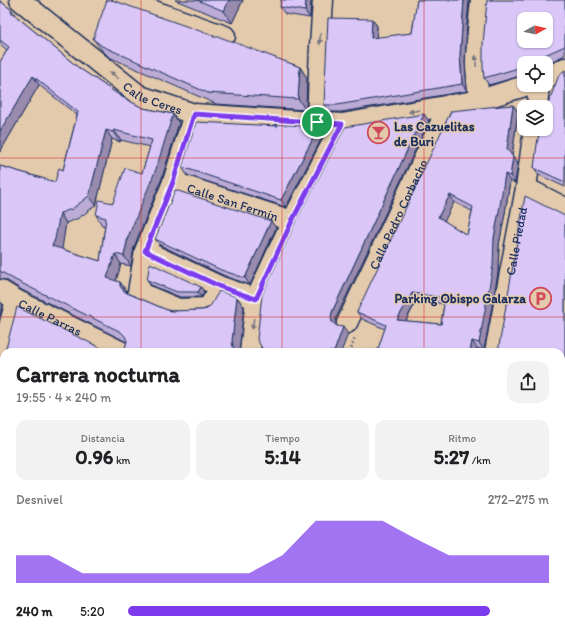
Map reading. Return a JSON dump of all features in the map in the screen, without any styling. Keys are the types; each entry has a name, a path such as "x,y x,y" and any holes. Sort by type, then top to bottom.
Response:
{"street":[{"name":"Calle Ceres","path":"20,0 140,96 194,114 342,124 480,100 517,88"},
{"path":"317,122 323,0"},
{"path":"480,100 475,58 481,0"},
{"path":"134,2 225,36"},
{"path":"553,74 565,68"},
{"name":"Calle Pedro Corbacho","path":"346,323 449,105"},
{"path":"194,114 173,182 145,251 138,292 178,309 208,308 221,287"},
{"path":"250,348 256,299 292,221 342,124"},
{"name":"Calle Piedad","path":"496,348 522,241 526,188 533,136"},
{"name":"Calle San Fermín","path":"173,182 292,221"},
{"path":"526,188 565,208"},
{"path":"145,251 221,287 256,299"},
{"path":"2,348 8,295"},
{"name":"Calle Parras","path":"8,295 114,348"}],"building":[{"path":"107,0 112,0 214,36 213,37 220,37 300,67 298,99 208,93 102,46 93,39"},
{"path":"197,0 229,0 224,11"},
{"path":"281,0 306,0 305,11 280,7"},
{"path":"417,0 464,0 460,55 462,84 337,105 324,105 328,18 372,19 371,38 412,33"},
{"path":"487,0 565,0 565,46 543,56 517,56 517,68 484,78 483,44"},
{"path":"0,1 12,10 11,12 79,68 122,97 143,108 173,114 156,169 128,237 124,256 115,254 107,278 120,282 120,286 127,293 171,311 207,309 219,291 237,297 232,341 234,348 125,348 127,341 121,332 15,280 0,271 0,166 55,182 59,168 63,170 78,112 33,76 0,131 0,62 9,47 0,40","holes":["106,130 113,132 114,130 152,140 142,173 125,168 113,203 99,200 96,215 106,218 100,261 52,246 55,239 60,213 72,209 89,196"]},
{"path":"565,70 565,182 534,168 539,136 553,136 553,100 549,100 559,75"},
{"path":"513,105 507,149 513,157 510,176 505,174 494,238 493,266 479,343 472,341 471,348 378,348 386,325 357,312 451,111","holes":["450,195 473,207 467,235 438,217","412,293 445,298 441,324 397,320"]},
{"path":"424,114 332,312 332,322 337,326 343,327 335,348 262,348 257,339 262,295 297,219 345,127"},
{"path":"196,122 319,127 281,200 182,167"},
{"path":"175,190 271,221 245,278 221,270 155,239"},
{"name":"Parking Obispo Galarza","path":"525,196 565,216 565,348 499,348"},
{"path":"150,263 201,287 198,292 177,292 147,280"},
{"path":"17,307 101,348 6,348"}],"place":[{"name":"Las Cazuelitas de Buri","path":"379,133"},
{"name":"Parking Obispo Galarza","path":"541,298"}],"route":[{"path":"194,114 317,122 342,124 292,221 256,299 221,287 145,251 173,182 194,114"}]}
